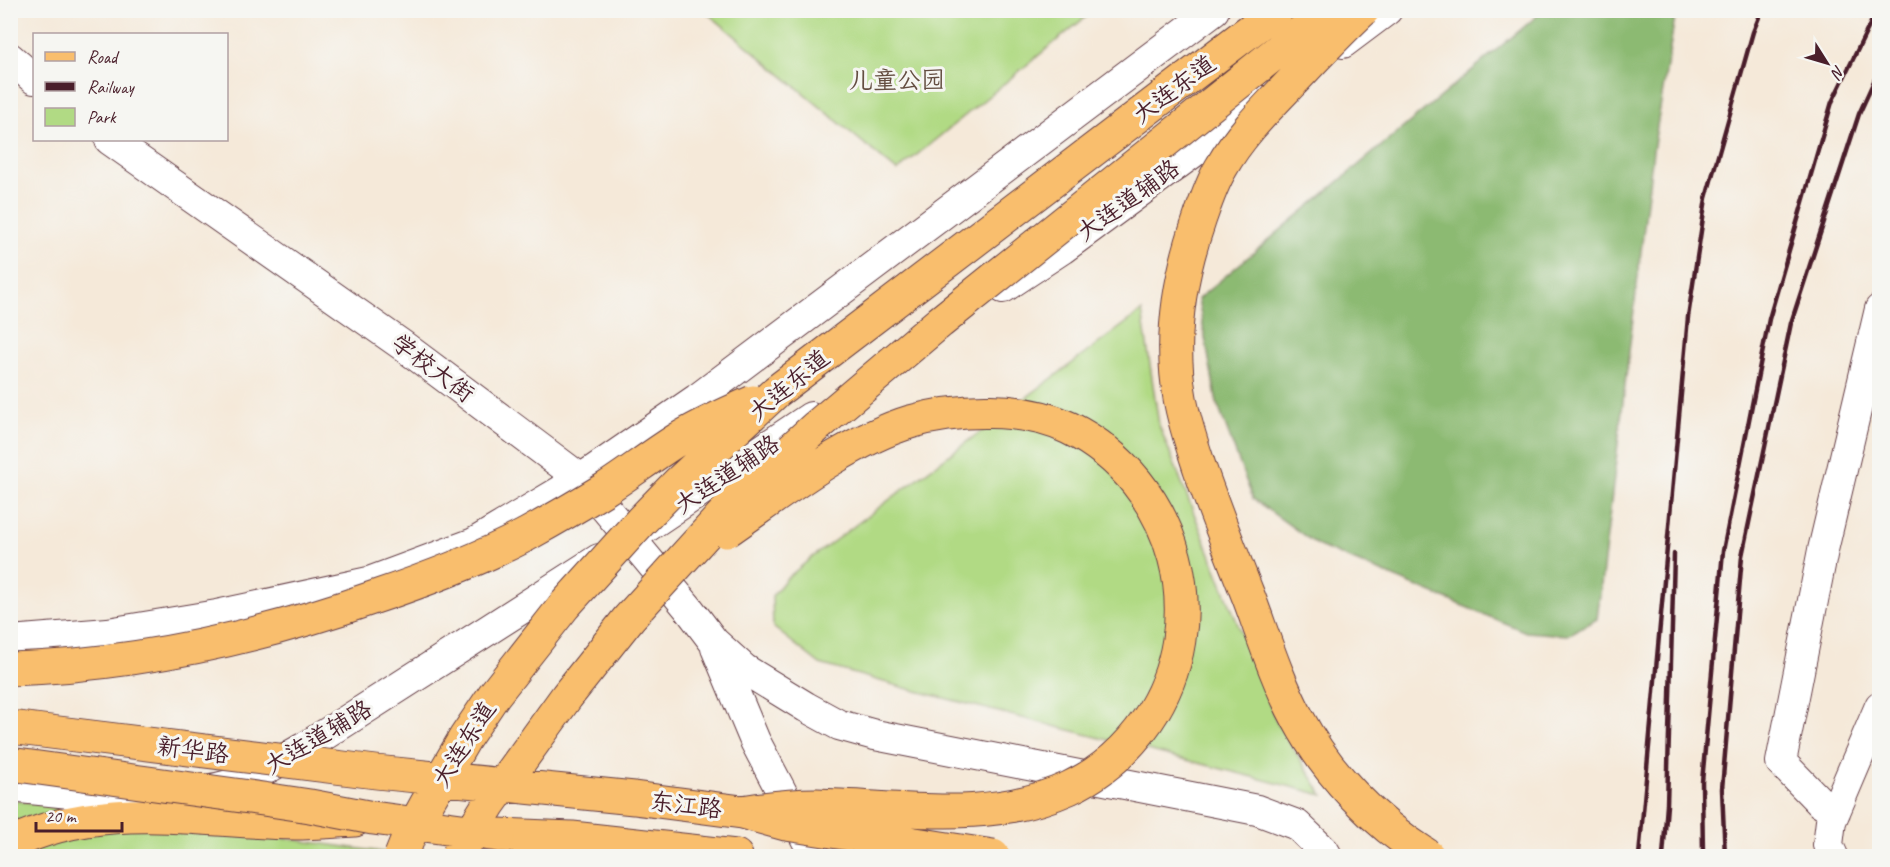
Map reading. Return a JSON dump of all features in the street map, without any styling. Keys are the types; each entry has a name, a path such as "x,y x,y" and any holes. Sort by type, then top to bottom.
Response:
{"main road":[{"name":"大连东道","path":"400,850 465,738 494,695 564,606 672,489 777,392 1277,10"},
{"name":"大连东道","path":"458,856 489,804 567,696 629,618 740,496 817,426 1010,266 1329,10"},
{"path":"1363,10 1258,117 1221,167 1209,191 1191,243 1181,283 1176,325 1176,362 1186,426 1209,496 1277,672 1297,716 1322,758 1354,796 1404,842 1428,856"},
{"path":"10,669 81,664 190,648 305,620 406,586 524,536 605,489 680,438 719,416 777,392"},
{"path":"678,565 805,477 841,454 878,435 909,422 992,411 1035,416 1053,422 1068,428 1103,450 1128,473 1153,505 1174,551 1181,602 1178,641 1172,669 1154,709 1142,727 1125,748 1097,773 1046,797 962,812 906,812 816,806 782,806 742,812"},
{"name":"新华路","path":"10,728 376,772"},
{"name":"新华路","path":"10,764 262,798 373,818"},
{"name":"东江路","path":"376,772 622,797 742,812 786,824 993,856"},
{"path":"10,844 47,828 92,818 178,816 296,823 373,818"},
{"name":"东江路","path":"373,818 498,835 572,838 736,856"},
{"path":"498,835 546,856"}],"street":[{"path":"10,641 108,633 217,615 369,582 474,543 581,479 697,399 1214,10"},
{"path":"1222,10 1238,119"},
{"name":"大连道辅路","path":"10,787 100,796 208,790 235,784 263,771 307,746 631,538 1062,249 1387,10"},
{"path":"10,58 33,78"},
{"name":"学校大街","path":"111,141 402,345 581,479 714,642"},
{"path":"1835,812 1821,803 1781,762 1823,550 1880,309"},
{"path":"714,642 754,741 815,856"},
{"path":"714,642 754,675 838,724 875,735 938,748 1257,810 1297,825 1327,856"},
{"path":"1833,856 1828,844 1832,821 1880,706"}],"green space":[{"name":"儿童公园","path":"705,11 1093,11 897,171"},
{"path":"1543,11 1676,11 1653,151 1597,619 1568,635 1526,632 1319,546 1253,499 1217,403 1198,299"},
{"path":"1142,311 1159,425 1277,723 1323,795 905,688 820,664 773,627 772,596 786,579"},
{"path":"11,800 410,856 11,856"}],"railway":[{"path":"1639,856 1688,317 1706,198 1753,32 1762,10"},
{"path":"1703,856 1702,782 1723,551 1769,319 1832,102 1877,10"},
{"path":"1725,856 1722,789 1742,556 1791,323 1859,114 1880,68"},
{"path":"1663,856 1667,805 1674,554"}]}
